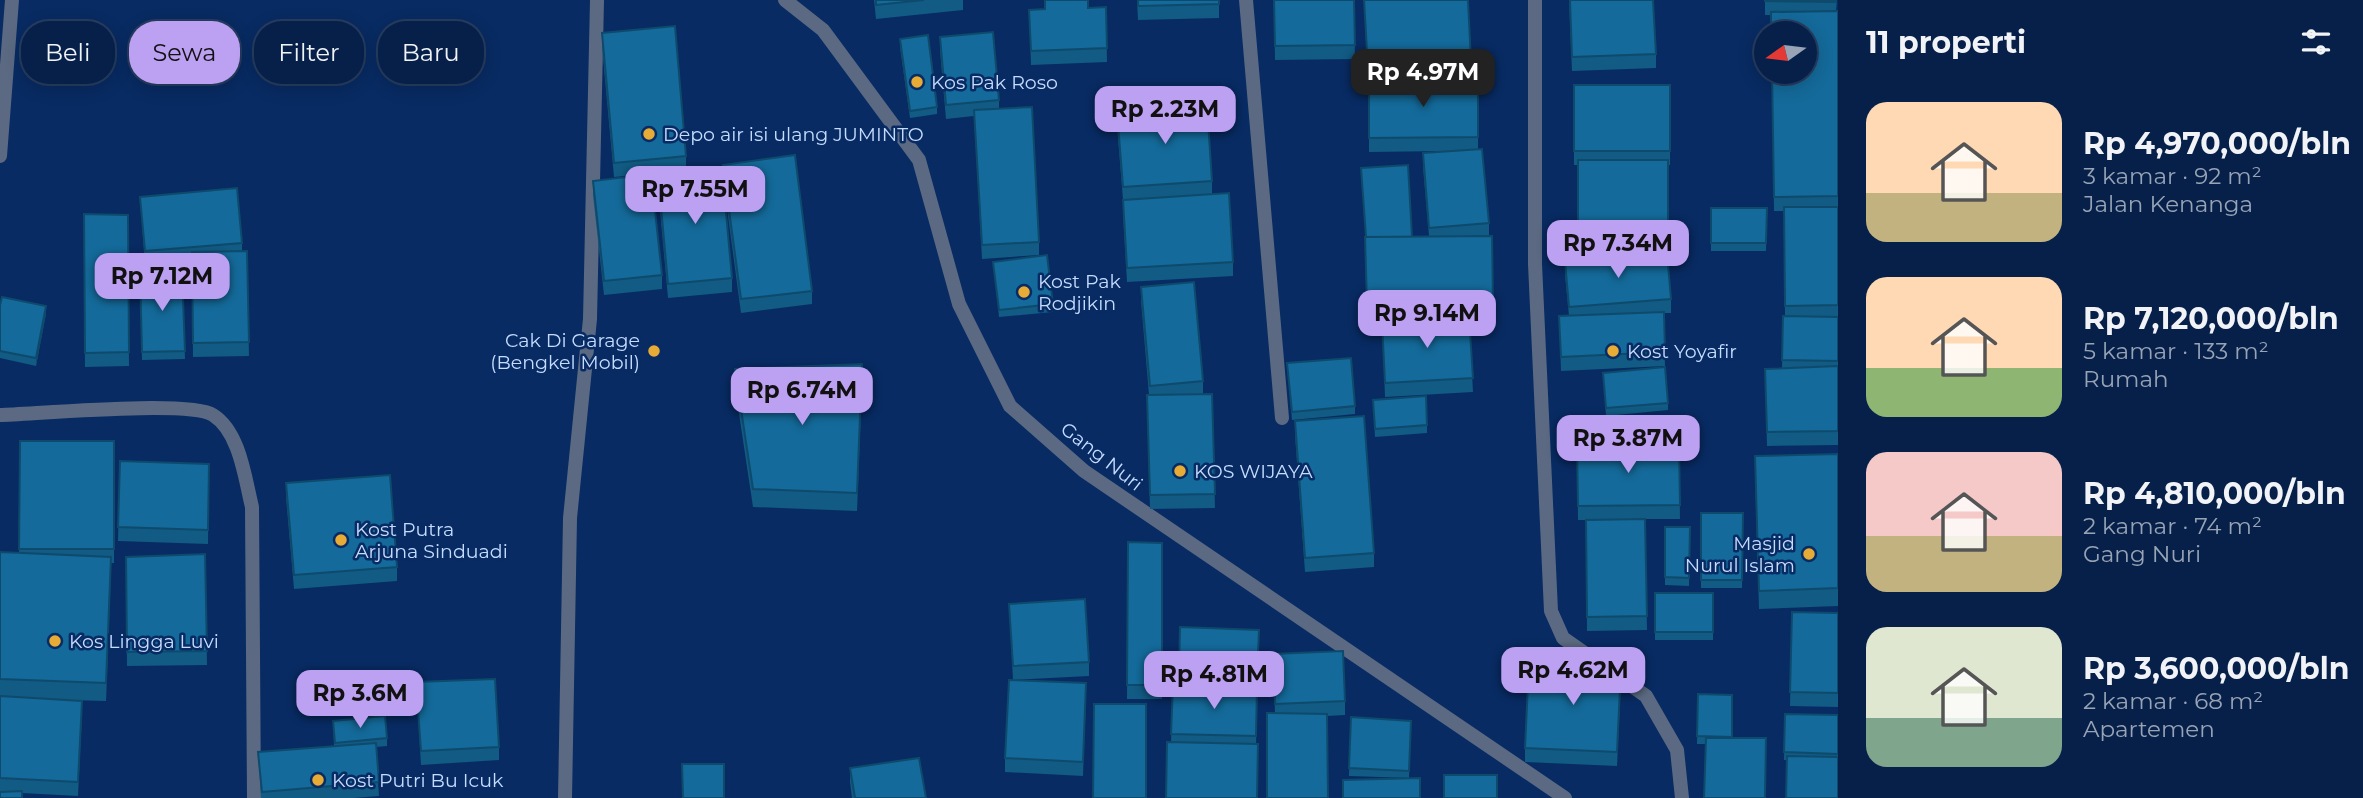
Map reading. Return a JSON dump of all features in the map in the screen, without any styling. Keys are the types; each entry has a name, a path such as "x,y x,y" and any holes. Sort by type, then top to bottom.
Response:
{"street":[{"path":"0,156 12,0"},
{"path":"565,798 570,519 590,319 597,0"},
{"name":"Gang Nuri","path":"785,0 823,30 919,160 959,304 1010,406 1084,471 1565,798"},
{"path":"1246,0 1282,418"},
{"path":"1535,0 1535,264 1551,611 1563,638 1646,696 1677,750 1682,798"},
{"path":"0,415 180,407 213,414 228,432 242,464 252,507 254,798"}],"building":[{"path":"876,0 924,0 876,5"},
{"path":"1045,0 1088,0 1088,8 1106,7 1107,48 1031,51 1029,10 1045,9"},
{"path":"1138,0 1219,0 1219,4 1138,6"},
{"path":"1274,0 1354,0 1355,45 1275,46"},
{"path":"1364,0 1468,0 1471,62 1368,68"},
{"path":"1570,0 1653,0 1656,54 1572,57"},
{"path":"1836,0 1836,2 1765,1"},
{"path":"1838,11 1838,196 1774,197 1772,84 1817,84 1817,21 1771,21 1771,12"},
{"path":"675,26 686,156 614,163 602,33"},
{"path":"993,32 999,100 946,105 940,37"},
{"path":"928,35 937,107 910,111 900,39"},
{"path":"1369,81 1478,81 1478,137 1369,138"},
{"path":"1574,85 1670,85 1670,151 1574,151"},
{"path":"1207,105 1212,181 1123,187 1117,111"},
{"path":"1032,107 1039,242 982,245 974,110"},
{"path":"1482,149 1489,223 1429,228 1423,153"},
{"path":"795,155 812,291 741,299 723,165"},
{"path":"1578,160 1668,160 1668,243 1578,243"},
{"path":"1408,165 1412,237 1366,237 1361,168"},
{"path":"722,169 732,278 668,284 658,174"},
{"path":"651,174 662,275 604,281 593,181"},
{"path":"237,188 242,243 145,251 140,197"},
{"path":"1229,193 1233,262 1127,268 1123,200"},
{"path":"1784,207 1838,207 1838,305 1785,306"},
{"path":"1711,208 1767,208 1766,243 1711,243"},
{"path":"84,214 128,215 129,352 85,353"},
{"path":"1492,236 1493,302 1367,304 1365,237"},
{"path":"247,251 249,342 193,343 192,252"},
{"path":"1667,253 1671,299 1569,307 1565,261"},
{"path":"1047,255 1053,304 999,310 993,262"},
{"path":"182,273 185,351 142,352 140,275"},
{"path":"1194,282 1203,381 1150,386 1141,287"},
{"path":"2,297 46,306 36,358 0,351"},
{"path":"1664,312 1665,352 1561,357 1559,316"},
{"path":"1783,316 1838,317 1838,361 1782,360"},
{"path":"1469,317 1473,378 1385,383 1382,322"},
{"path":"1351,358 1355,406 1292,412 1287,363"},
{"path":"862,364 857,493 753,489 735,369"},
{"path":"1838,366 1838,431 1767,432 1765,369"},
{"path":"1665,367 1668,403 1606,408 1603,373"},
{"path":"1212,394 1215,494 1150,495 1147,395"},
{"path":"1426,396 1427,425 1375,429 1373,400"},
{"path":"1364,416 1374,553 1305,558 1295,421"},
{"path":"20,441 114,441 114,549 19,549"},
{"path":"1679,445 1680,505 1578,506 1577,446"},
{"path":"1838,454 1838,588 1759,591 1755,456"},
{"path":"120,461 209,464 208,530 118,527"},
{"path":"390,475 397,567 294,575 286,483"},
{"path":"1701,513 1743,513 1742,580 1701,580"},
{"path":"1645,519 1647,616 1587,617 1586,520"},
{"path":"1665,527 1690,527 1689,578 1665,577"},
{"path":"1128,542 1162,543 1162,685 1127,685"},
{"path":"0,552 111,557 106,683 0,679"},
{"path":"205,554 207,651 127,652 126,557"},
{"path":"1655,593 1713,593 1713,632 1655,632"},
{"path":"1085,599 1089,662 1013,666 1009,604"},
{"path":"1792,612 1838,613 1838,693 1790,692"},
{"path":"1180,627 1259,630 1257,676 1179,673"},
{"path":"1343,651 1345,701 1275,704 1273,654"},
{"path":"1529,662 1621,666 1617,752 1525,748"},
{"path":"495,679 499,747 421,751 416,682"},
{"path":"1009,680 1086,683 1083,762 1005,758"},
{"path":"1173,685 1257,687 1256,736 1171,734"},
{"path":"1698,694 1732,695 1732,737 1697,736"},
{"path":"0,696 82,701 78,782 0,778"},
{"path":"1094,704 1146,704 1146,798 1093,798"},
{"path":"1267,713 1327,714 1328,798 1267,798"},
{"path":"1785,714 1838,715 1838,754 1784,752"},
{"path":"385,716 387,738 335,743 333,721"},
{"path":"1351,717 1411,721 1409,771 1349,768"},
{"path":"1706,738 1766,738 1765,798 1704,798"},
{"path":"1167,742 1258,744 1257,798 1166,798"},
{"path":"376,743 379,782 262,792 258,752"},
{"path":"1787,756 1838,757 1838,798 1786,798"},
{"path":"919,758 926,798 855,798 850,768"},
{"path":"682,764 724,764 724,798 683,798"},
{"path":"1444,775 1497,775 1497,798 1444,798"},
{"path":"1420,778 1420,798 1343,798 1343,780"},
{"path":"22,791 22,798 0,798 0,792"}],"place":[{"name":"Kos Pak Roso","path":"917,82"},
{"name":"Depo air isi ulang JUMINTO","path":"649,134"},
{"name":"Kost Pak Rodjikin","path":"1024,292"},
{"name":"Cak Di Garage (Bengkel Mobil)","path":"654,351"},
{"name":"Kost Yoyafir","path":"1613,351"},
{"name":"KOS WIJAYA","path":"1180,471"},
{"name":"Kost Putra Arjuna Sinduadi","path":"341,540"},
{"name":"Masjid Nurul Islam","path":"1809,554"},
{"name":"Kos Lingga Luvi","path":"55,641"},
{"name":"Kost Putri Bu Icuk","path":"318,780"}]}
